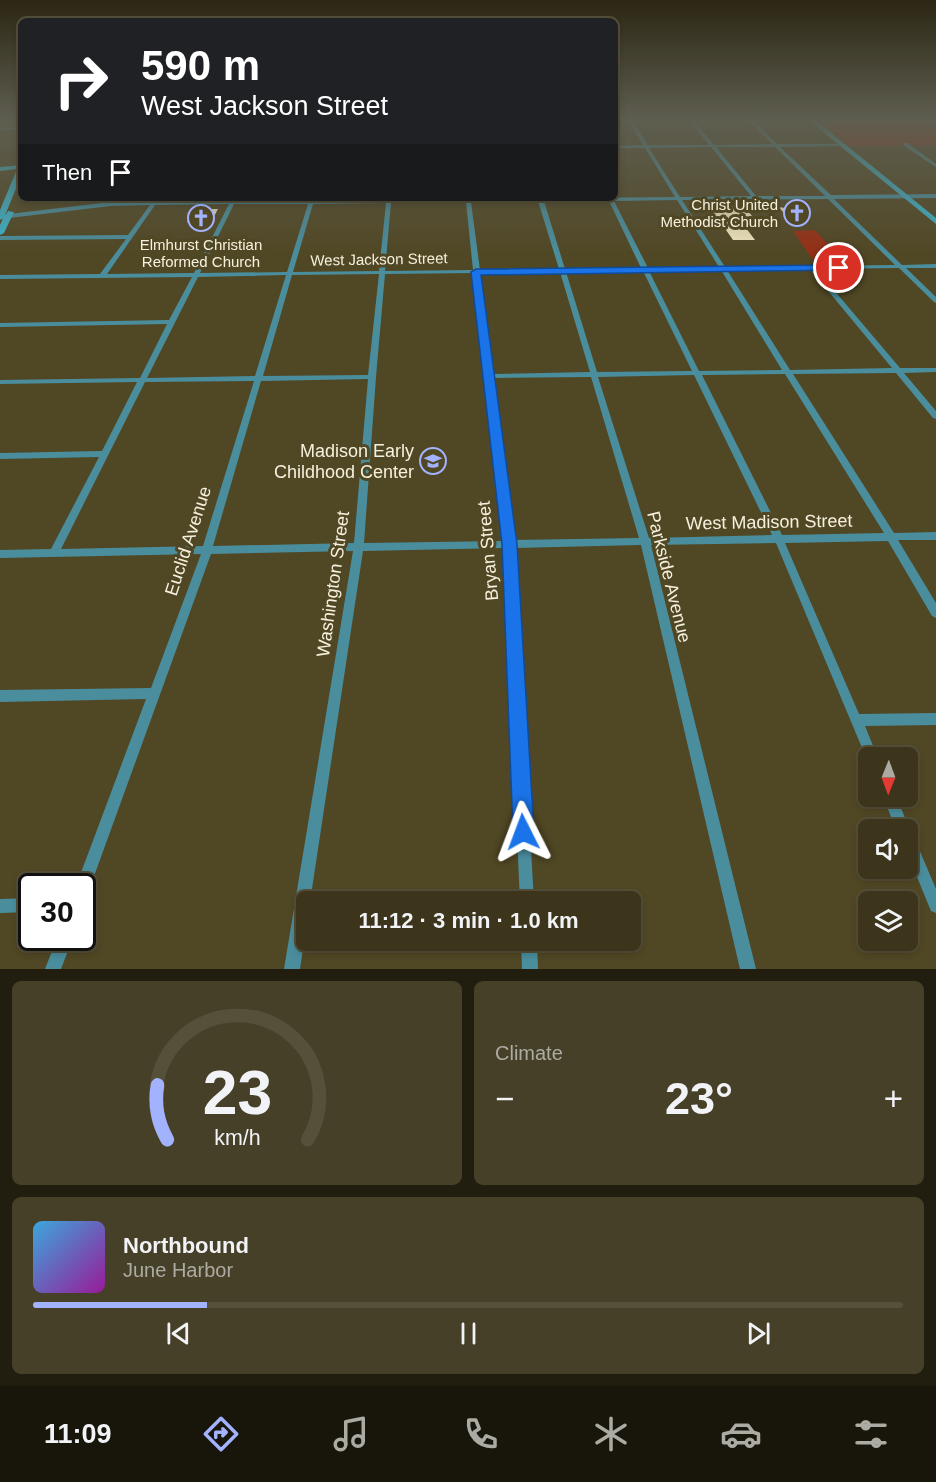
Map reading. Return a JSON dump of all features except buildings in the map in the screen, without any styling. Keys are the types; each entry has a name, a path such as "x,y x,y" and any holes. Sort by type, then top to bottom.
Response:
{"street":[{"path":"657,164 891,537 936,613"},
{"path":"727,164 754,198"},
{"path":"795,164 936,301"},
{"path":"865,164 936,222"},
{"path":"0,171 18,170"},
{"path":"0,233 2,217 18,175"},
{"path":"2,217 18,191"},
{"path":"618,198 936,196"},
{"path":"2,217 92,205 156,201"},
{"path":"102,276 156,201"},
{"path":"54,554 233,201"},
{"name":"Euclid Avenue","path":"88,873 207,550 312,201"},
{"name":"Washington Street","path":"292,969 359,546 389,201"},
{"name":"Bryan Street","path":"468,201 510,544 526,891"},
{"name":"Parkside Avenue","path":"541,201 645,541 748,969"},
{"path":"612,201 779,539 867,747"},
{"path":"0,238 130,237"},
{"name":"West Jackson Street","path":"0,277 936,266"},
{"path":"812,268 936,416"},
{"path":"0,325 172,322"},
{"path":"488,376 936,370"},
{"path":"0,382 372,377"},
{"path":"0,456 105,454"},
{"name":"West Madison Street","path":"0,554 936,536"},
{"path":"0,696 155,693"},
{"path":"856,720 936,718"},
{"path":"918,864 936,906"},
{"path":"0,906 18,905"},
{"path":"53,969 60,951"},
{"path":"529,951 530,969"}],"shaded area":[{"path":"815,230 840,258 813,260 793,231"}],"place":[{"name":"Christ United Methodist Church","path":"797,213"},
{"name":"Elmhurst Christian Reformed Church","path":"201,218"},
{"name":"Madison Early Childhood Center","path":"433,461"}],"route":[{"path":"523,832 510,544 507,535 476,272 839,268"}]}
